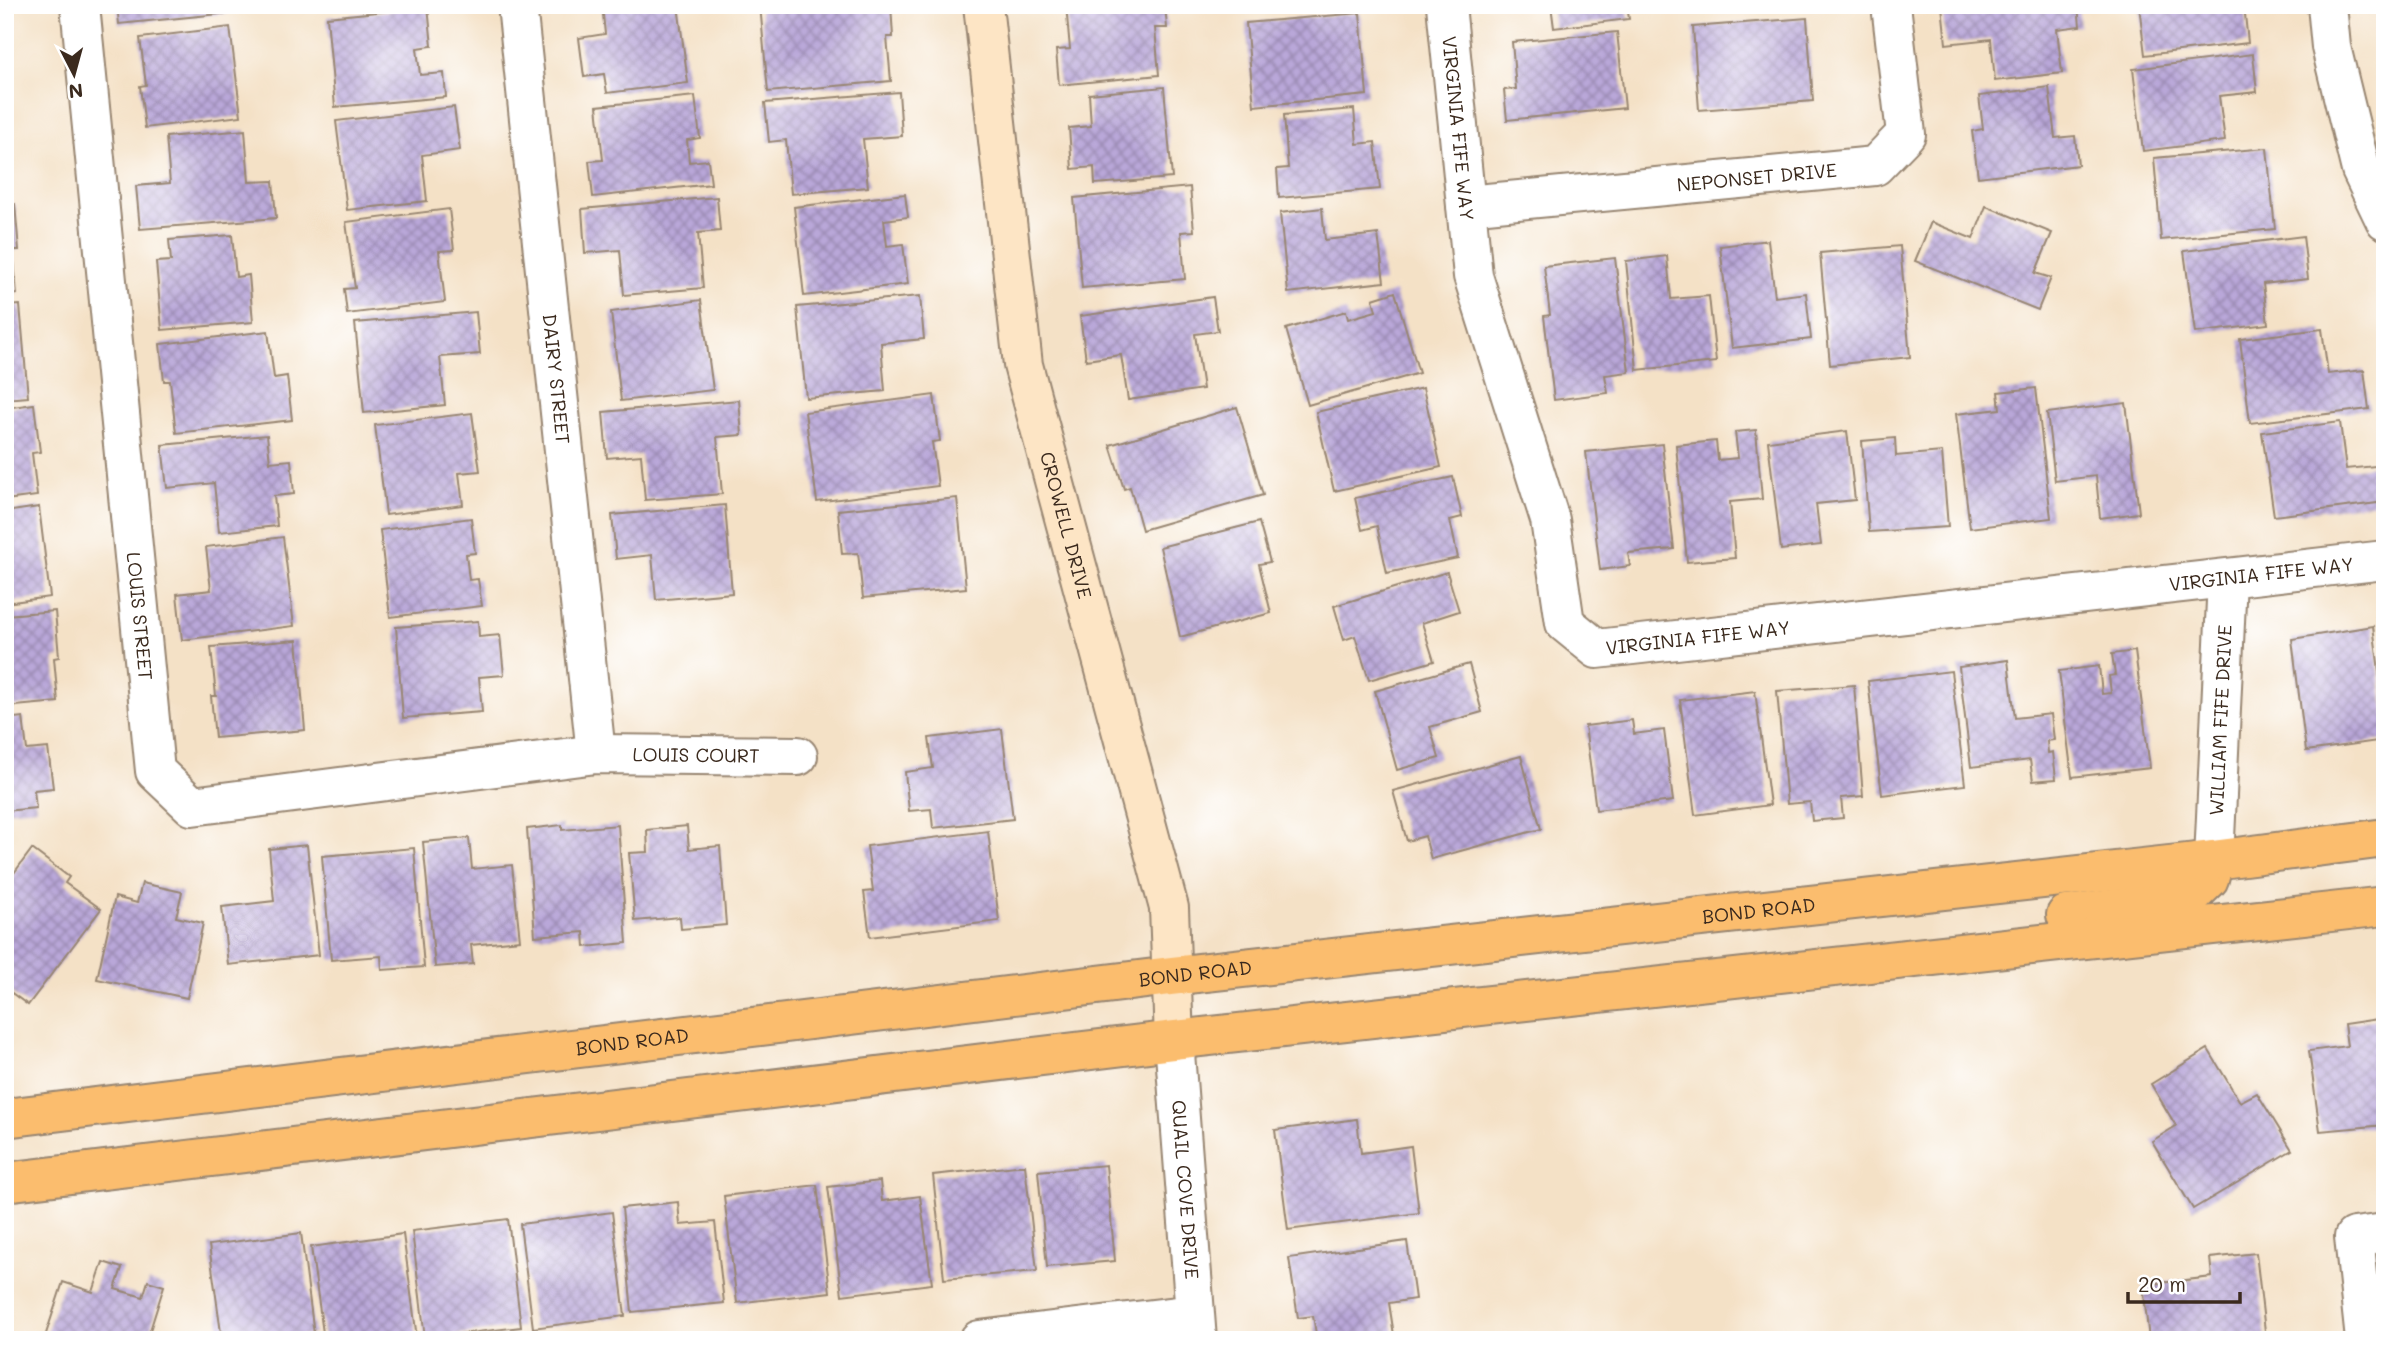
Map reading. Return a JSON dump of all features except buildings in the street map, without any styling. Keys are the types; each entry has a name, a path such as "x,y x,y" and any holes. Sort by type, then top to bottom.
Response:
{"main road":[{"name":"BOND ROAD","path":"5,1118 1171,976 2214,860 2385,838"},
{"path":"1838,967 1903,936 2188,899 2209,879 2214,860"},
{"path":"5,1182 1174,1040 2385,906"}],"street":[{"name":"LOUIS STREET","path":"80,5 155,771 192,806 596,754"},
{"name":"DAIRY STREET","path":"517,5 596,754"},
{"name":"CROWELL DRIVE","path":"983,5 1023,365 1169,908 1174,1040"},
{"name":"VIRGINIA FIFE WAY","path":"1446,5 1474,276 1550,520 1565,623 1597,649 2385,560"},
{"name":"NEPONSET DRIVE","path":"1466,205 1875,166 1906,134 1891,5"},
{"path":"2327,5 2331,47 2361,170 2385,220"},
{"name":"WILLIAM FIFE DRIVE","path":"2214,860 2227,579"},
{"name":"LOUIS COURT","path":"596,754 798,756"},
{"name":"QUAIL COVE DRIVE","path":"1174,1040 1195,1327"},
{"path":"2365,1340 2354,1237 2385,1233"},
{"path":"979,1340 1195,1327"}]}
